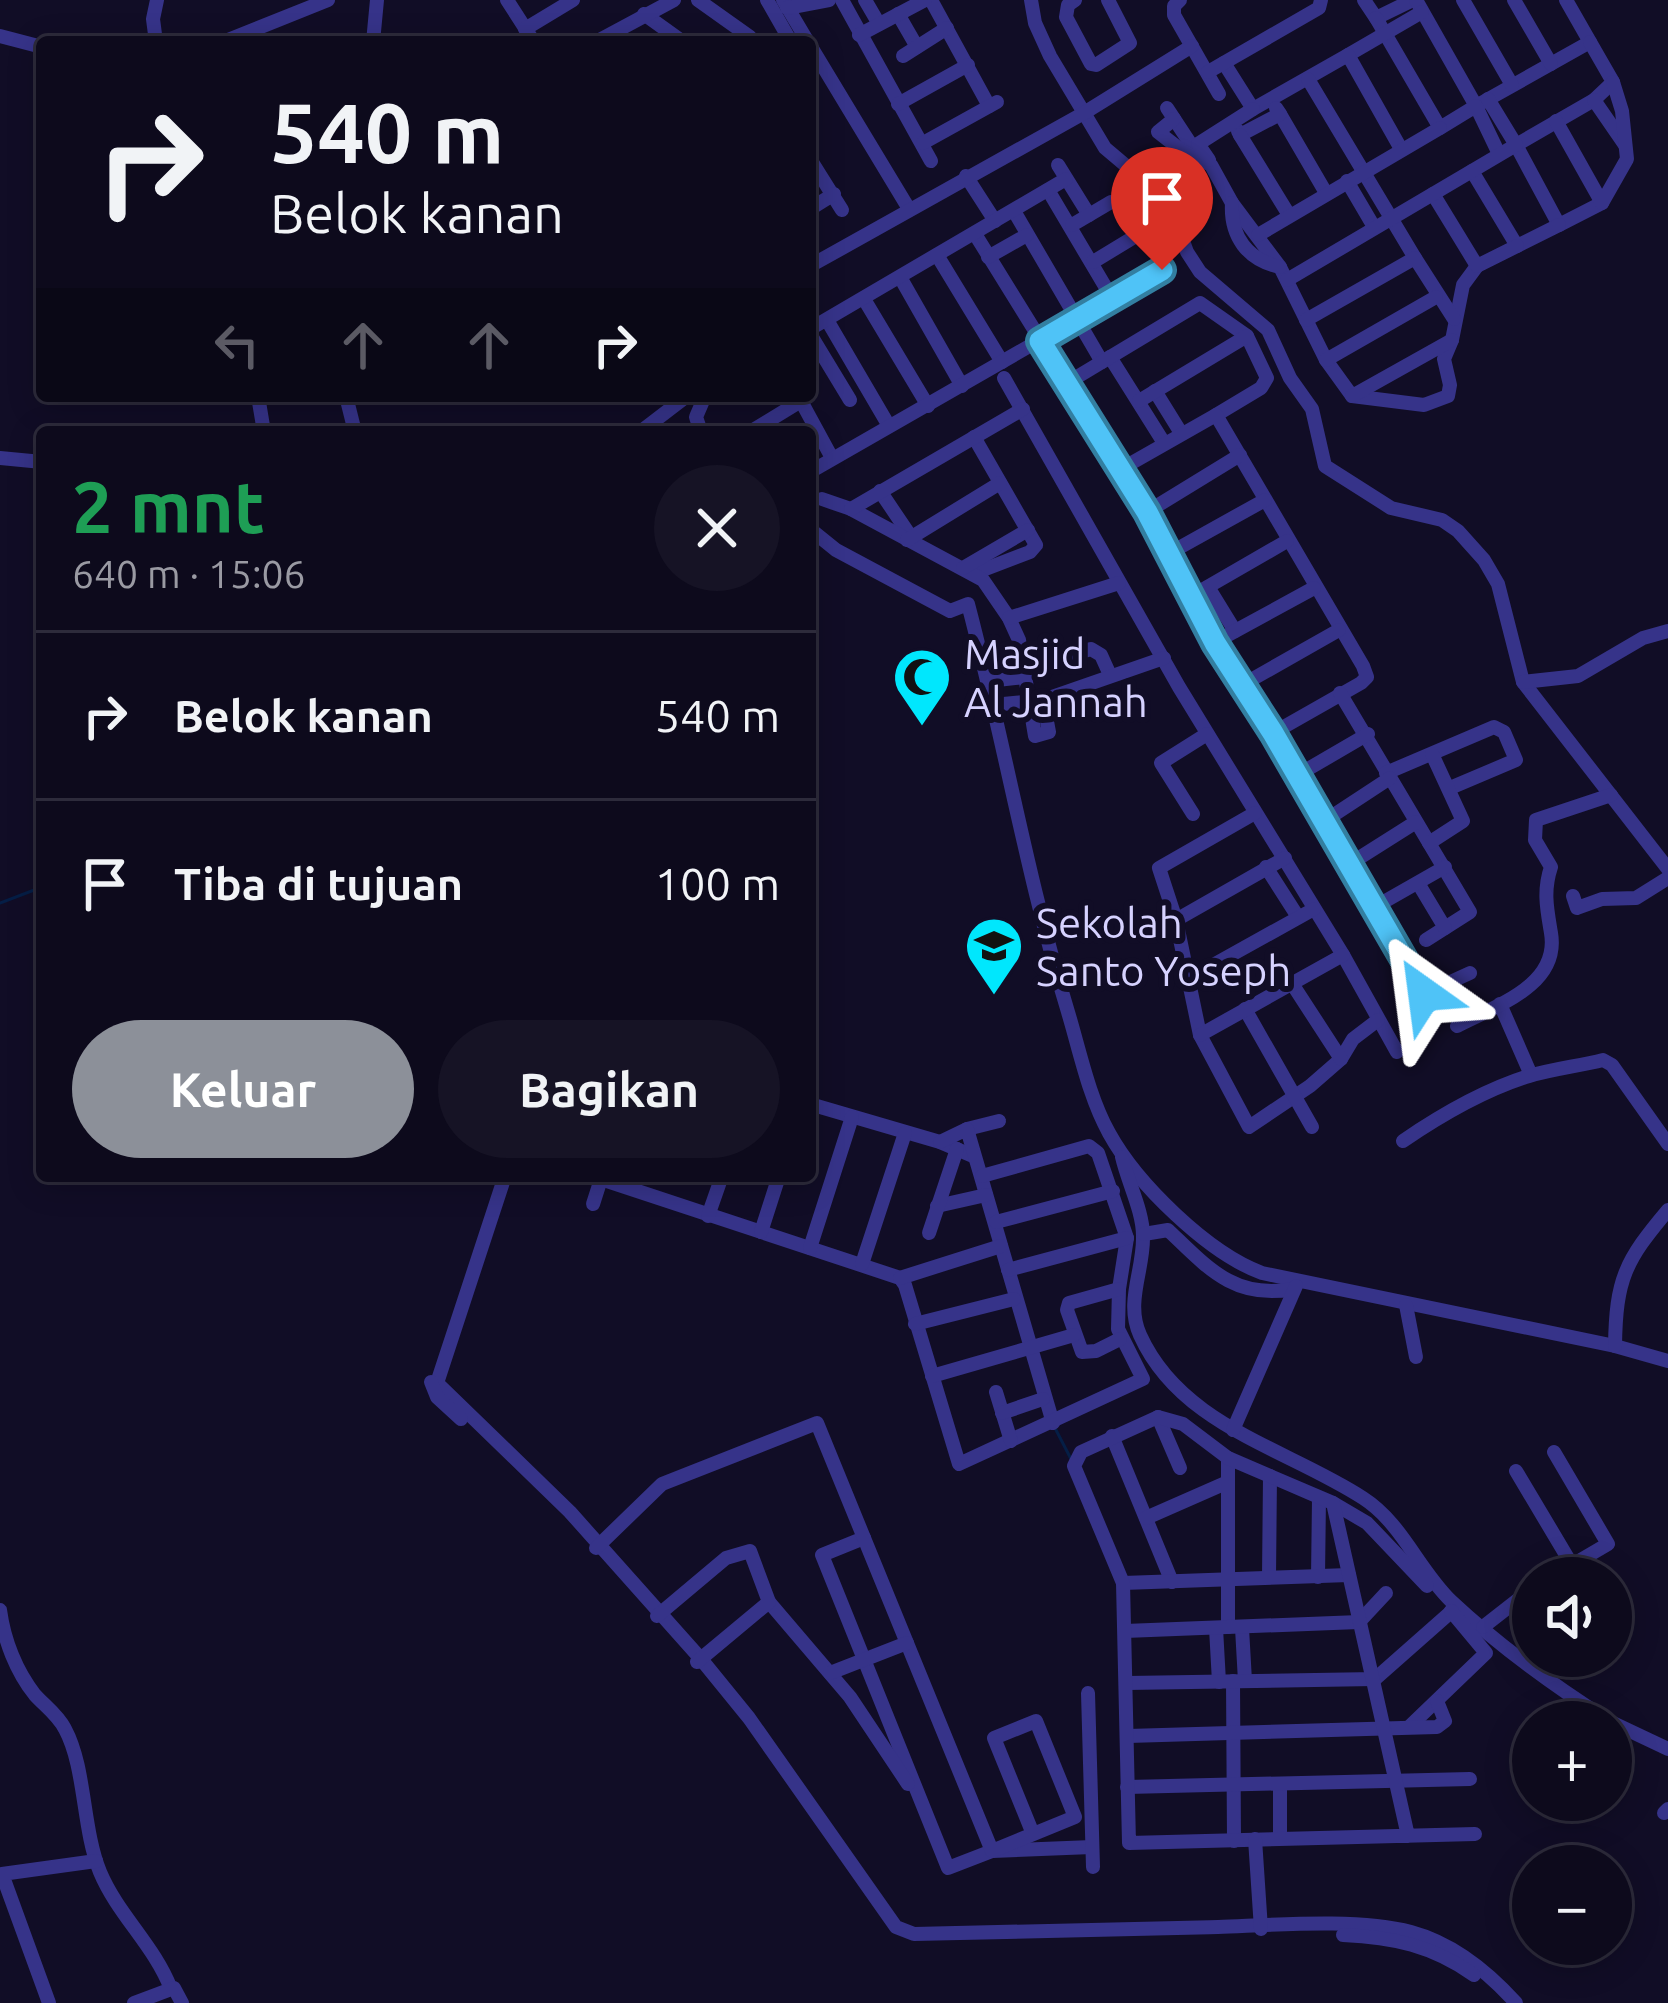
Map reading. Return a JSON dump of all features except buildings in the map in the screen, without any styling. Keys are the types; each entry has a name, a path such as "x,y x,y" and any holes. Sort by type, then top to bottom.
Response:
{"street":[{"path":"155,36 157,0"},
{"path":"238,36 328,0"},
{"path":"374,36 377,0"},
{"path":"507,0 529,35 564,2"},
{"path":"621,36 644,14 677,0"},
{"path":"664,29 677,0"},
{"path":"698,0 747,36"},
{"path":"767,0 796,36"},
{"path":"842,0 931,161"},
{"path":"865,0 879,24"},
{"path":"859,35 928,0 993,104 923,143"},
{"path":"1030,0 1040,35 1117,161 1169,202 1187,252 1200,272 1268,330 1290,378 1312,409 1322,460 1330,472 1391,508 1442,520 1484,560 1498,584 1523,682 1668,874 1636,898 1602,899 1582,909 1573,896"},
{"path":"1075,0 1068,5 1066,17 1091,64 1096,65 1130,43 1108,0"},
{"path":"1180,0 1173,11 1219,94"},
{"path":"1208,72 1318,8 1322,0"},
{"path":"1364,0 1383,15 1440,128"},
{"path":"1463,0 1512,85"},
{"path":"1514,0 1551,64"},
{"path":"1171,114 1158,132 1190,145 1211,165 1232,203 1284,273 1326,360 1352,396 1424,405 1443,400 1450,392 1444,359 1462,285 1477,266 1603,203 1626,168 1622,111 1613,82 1567,0"},
{"path":"799,36 823,3"},
{"path":"797,36 788,5 823,3"},
{"path":"1237,128 1253,109 1348,55 1383,15 1417,4 1482,103 1516,145 1559,225"},
{"path":"644,14 674,36"},
{"path":"898,14 917,46"},
{"path":"903,56 947,28"},
{"path":"0,36 36,45"},
{"path":"1258,235 1589,42"},
{"path":"816,262 1084,113 1192,46"},
{"path":"1348,55 1401,149"},
{"path":"1224,63 1253,109"},
{"path":"898,104 968,65"},
{"path":"816,66 909,208"},
{"path":"1308,79 1454,319"},
{"path":"1284,273 1390,219 1594,100 1613,82"},
{"path":"1271,98 1326,193"},
{"path":"1594,100 1627,147"},
{"path":"1482,103 1499,154"},
{"path":"1190,145 1280,114"},
{"path":"1556,122 1603,203"},
{"path":"1237,128 1289,215"},
{"path":"1058,165 1089,214"},
{"path":"816,168 842,210"},
{"path":"1472,171 1517,246"},
{"path":"966,176 994,221"},
{"path":"816,327 1066,179"},
{"path":"1347,181 1374,227"},
{"path":"1048,190 1112,298"},
{"path":"816,205 834,194"},
{"path":"1433,194 1477,266"},
{"path":"1072,225 1111,202"},
{"path":"1232,203 1241,243 1256,259 1284,273"},
{"path":"1014,212 1076,320 1164,443"},
{"path":"1093,262 1149,228"},
{"path":"975,234 1147,512 1215,643 1273,733 1419,987 1424,994 1470,973"},
{"path":"988,256 1027,235"},
{"path":"937,255 1119,584 1397,1052"},
{"path":"1306,320 1414,258"},
{"path":"816,468 962,386 1003,370 1040,341 1162,270"},
{"path":"900,277 962,386"},
{"path":"1326,360 1436,296"},
{"path":"864,298 928,406"},
{"path":"1067,383 1200,303 1247,336 1266,384 1121,470"},
{"path":"816,327 844,403 868,389"},
{"path":"816,327 868,389 889,426"},
{"path":"1138,401 1247,336"},
{"path":"1352,396 1452,340"},
{"path":"816,392 838,380"},
{"path":"1154,391 1181,433"},
{"path":"648,426 679,402"},
{"path":"770,426 801,402"},
{"path":"809,402 832,458"},
{"path":"850,509 1022,410"},
{"path":"1216,415 1367,677 1273,733"},
{"path":"969,570 1028,530 974,437"},
{"path":"1147,512 1240,455"},
{"path":"0,458 36,461"},
{"path":"909,539 1000,483"},
{"path":"880,491 909,539"},
{"path":"822,499 969,570 1010,618 1036,700"},
{"path":"1168,554 1265,500"},
{"path":"816,534 836,550 950,610 968,604 1037,910 1099,1112 1121,1153 1144,1234 1133,1301 1140,1336 1178,1390 1233,1430 1330,1479 1388,1517 1450,1599 1583,1701"},
{"path":"1190,597 1287,541"},
{"path":"1010,618 1119,584"},
{"path":"1208,587 1235,631"},
{"path":"1215,643 1314,588"},
{"path":"1242,685 1339,630"},
{"path":"1523,682 1578,676 1643,638 1668,631"},
{"path":"988,681 1090,649 1101,655 1110,675"},
{"path":"994,706 1036,700 1164,658"},
{"path":"1340,693 1470,912 1426,940"},
{"path":"1323,822 1388,775 1494,727 1504,732 1516,760 1450,788"},
{"path":"1193,814 1160,763 1207,734"},
{"path":"1296,776 1368,734"},
{"path":"1429,843 1463,821 1432,754"},
{"path":"1456,1026 1500,1004 1547,971 1552,954 1544,886 1551,867 1535,840 1533,824 1611,795"},
{"path":"1255,812 1159,868 1176,920 1200,1035 1249,1127 1341,1059 1353,1039 1378,1020"},
{"path":"1348,865 1416,822"},
{"path":"1176,920 1285,858"},
{"path":"1265,867 1298,917"},
{"path":"1373,908 1445,867"},
{"path":"1418,883 1445,928"},
{"path":"1188,979 1314,908"},
{"path":"1200,1035 1343,955"},
{"path":"1291,982 1341,1059"},
{"path":"1500,1004 1531,1076"},
{"path":"1245,1010 1312,1126"},
{"path":"1403,1141 1440,1116 1531,1076 1603,1060 1612,1065 1668,1144"},
{"path":"816,1106 974,1156"},
{"path":"810,1248 852,1118"},
{"path":"940,1142 999,1121"},
{"path":"967,1129 1053,1423"},
{"path":"862,1264 905,1133"},
{"path":"900,1278 958,1464 1142,1381 1120,1339 1119,1289 1127,1238 1102,1159 1089,1146 982,1176"},
{"path":"928,1234 957,1149"},
{"path":"1121,1153 1222,1254 1296,1286 1668,1360"},
{"path":"499,1182 434,1384 597,1546 763,1737 894,1930 914,1934 1382,1927 1412,1932 1464,1957 1516,2003"},
{"path":"593,1204 600,1182"},
{"path":"612,1182 900,1278 1001,1246"},
{"path":"708,1216 720,1182"},
{"path":"761,1232 776,1182"},
{"path":"996,1222 1113,1191"},
{"path":"937,1205 986,1196"},
{"path":"1615,1346 1622,1276 1632,1255 1668,1210"},
{"path":"1144,1234 1168,1230 1213,1274 1240,1286 1274,1292 1296,1286"},
{"path":"1008,1270 1127,1238"},
{"path":"1233,1430 1296,1286"},
{"path":"1119,1289 1069,1303 1078,1347 1087,1354 1120,1339"},
{"path":"915,1324 1014,1299"},
{"path":"1406,1305 1416,1357"},
{"path":"932,1376 1074,1335"},
{"path":"996,1392 1011,1441"},
{"path":"1002,1413 1043,1399"},
{"path":"1158,1417 1180,1468"},
{"path":"1408,1729 1486,1653 1367,1523 1228,1458 1183,1424 1158,1417 1082,1452 1074,1466 1123,1583 1129,1843 1475,1834"},
{"path":"597,1546 662,1484 817,1423 992,1851"},
{"path":"1112,1436 1172,1582"},
{"path":"1174,1452 1204,1441"},
{"path":"1554,1452 1608,1544 1586,1557"},
{"path":"1228,1458 1226,1580 1234,1841"},
{"path":"1516,1471 1567,1557"},
{"path":"1269,1577 1270,1476"},
{"path":"1146,1518 1228,1482"},
{"path":"1326,1500 1376,1679 1408,1836"},
{"path":"1318,1577 1326,1500"},
{"path":"864,1538 821,1555 948,1868 1076,1817 1036,1721 994,1738 1033,1834"},
{"path":"659,1614 726,1558 750,1551 770,1602 830,1673 923,1806"},
{"path":"1123,1583 1348,1575"},
{"path":"1124,1631 1359,1622 1386,1593"},
{"path":"1354,1596 1372,1606"},
{"path":"1483,1627 1512,1599"},
{"path":"698,1661 770,1602"},
{"path":"0,1610 20,1670 39,1700 60,1720 72,1744 96,1861 115,1898 154,1950 171,1989"},
{"path":"1127,1683 1376,1679 1452,1612"},
{"path":"1229,1628 1232,1681"},
{"path":"830,1673 907,1643"},
{"path":"1088,1694 1093,1867"},
{"path":"1128,1736 1408,1729 1445,1724 1437,1701"},
{"path":"1632,1732 1668,1749"},
{"path":"1063,1785 1090,1774"},
{"path":"1127,1787 1470,1779"},
{"path":"1280,1785 1280,1838"},
{"path":"1256,1839 1261,1930"},
{"path":"992,1851 1092,1847"},
{"path":"49,2003 1,1871 96,1861"},
{"path":"1261,1930 1410,1942 1469,1971 1504,2003"},
{"path":"134,2003 171,1989 182,2003"}],"waterway":[{"path":"0,903 36,889"},
{"path":"1056,1430 1071,1459"}],"place":[{"name":"Masjid Al Jannah","path":"922,728"},
{"name":"Sekolah Santo Yoseph","path":"994,997"}],"route":[{"path":"1162,270 1040,341 1147,512 1215,643 1273,733 1424,994"}]}
